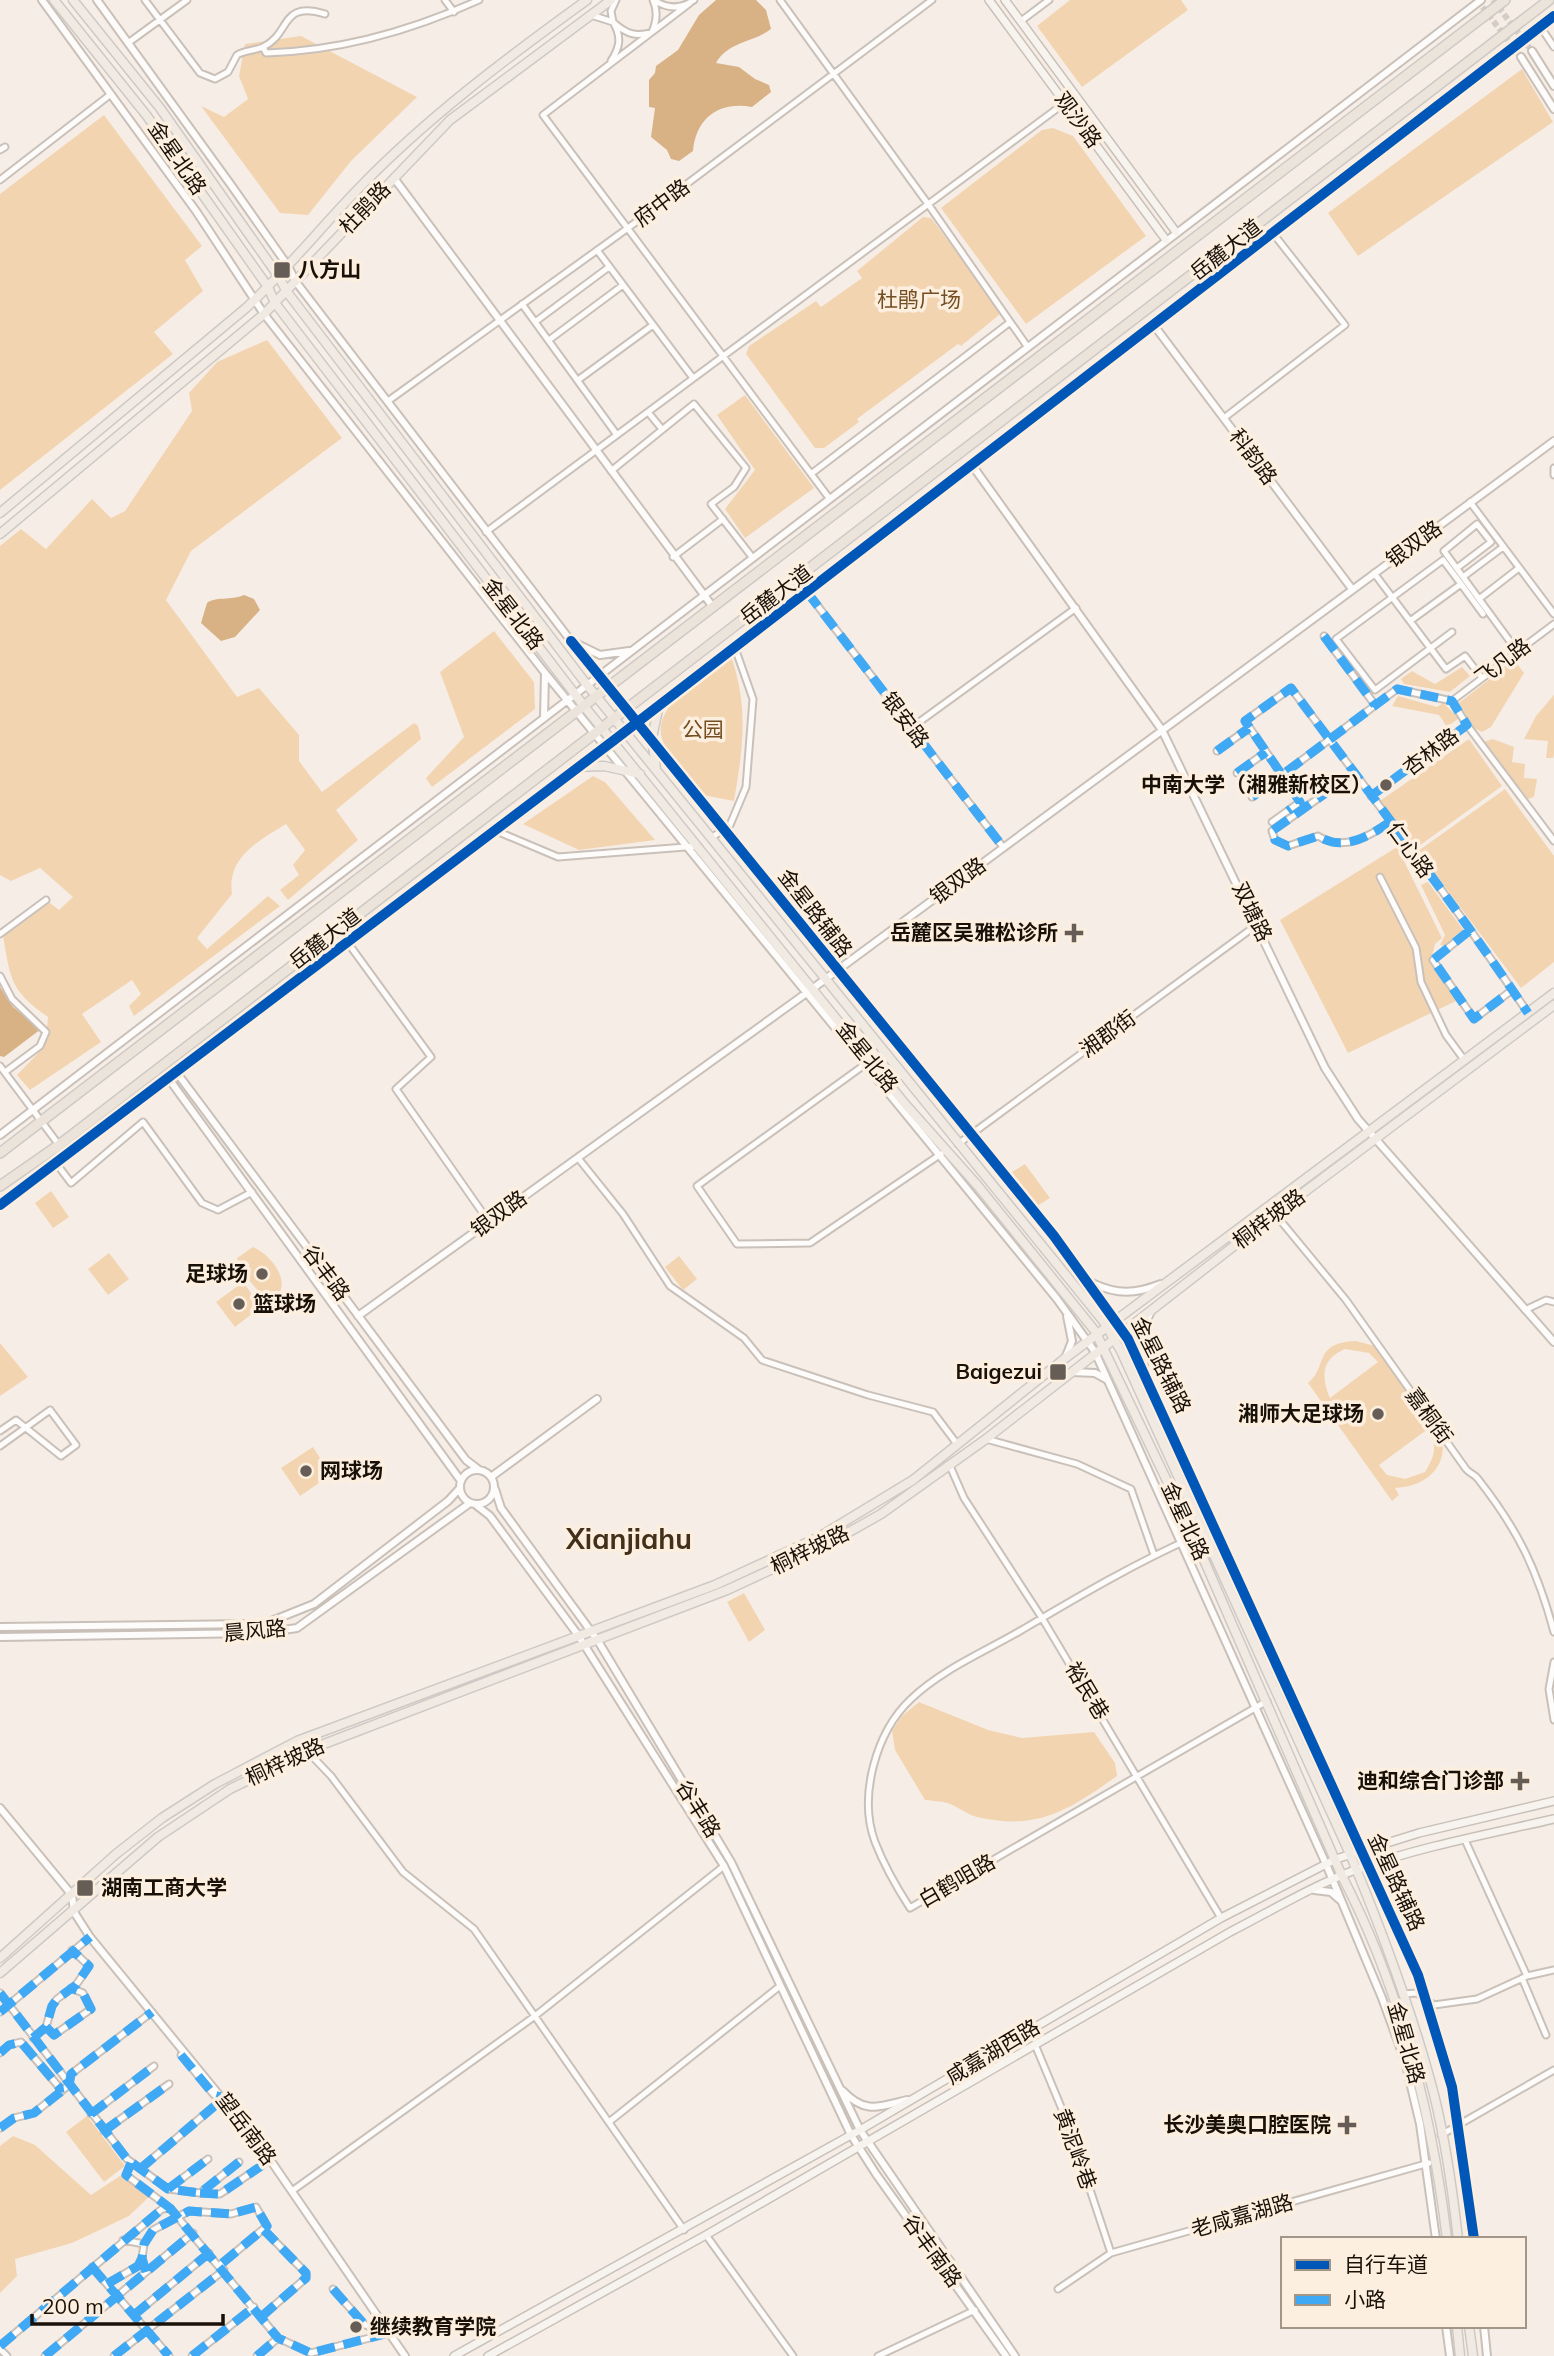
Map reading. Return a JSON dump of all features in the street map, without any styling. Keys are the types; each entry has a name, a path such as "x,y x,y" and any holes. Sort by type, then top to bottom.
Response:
{"highway":[{"name":"岳麓大道","path":"0,1153 1505,0"},
{"name":"岳麓大道","path":"0,1186 59,1145 1549,0"}],"main road":[{"name":"金星北路","path":"54,0 147,116 268,287 275,303 575,694 580,709 601,726 698,846 809,991 1097,1334 1194,1537 1342,1875 1366,1921 1395,2000 1418,2083 1447,2237"},
{"name":"金星北路","path":"73,0 160,108 287,292 587,685 1107,1326 1357,1870 1429,2077 1458,2237"},
{"name":"杜鹃路","path":"0,513 256,298 279,277 361,186 463,93 587,0"},
{"name":"杜鹃路","path":"0,534 264,314 370,200 450,120 613,0"},
{"name":"观沙路","path":"989,0 1166,240"},
{"name":"观沙路","path":"1005,0 1175,232"},
{"path":"656,769 653,742 659,705"},
{"path":"576,766 604,766 640,774"},
{"name":"桐梓坡路","path":"0,1973 158,1837 230,1789 307,1751 598,1642 727,1590 835,1540 881,1514 986,1439 1554,993"},
{"name":"桐梓坡路","path":"0,1958 116,1854 162,1818 215,1784 298,1741 715,1585 819,1537 913,1479 1163,1283 1554,1005"},
{"name":"咸嘉湖西路","path":"454,2356 860,2130 1221,1918 1326,1864 1419,1833 1554,1801"},
{"name":"咸嘉湖西路","path":"488,2356 706,2235 858,2145 869,2143 1230,1932 1342,1875 1465,1840 1554,1819"},
{"path":"1457,2328 1460,2356"},
{"path":"1469,2328 1473,2356"}],"street":[{"path":"42,0 256,298 264,314 567,701 580,709 605,747 809,991"},
{"name":"金星路辅路","path":"97,0 288,266 296,282 486,532 599,676 1090,1283 1124,1331 1418,1975 1452,2087 1474,2237"},
{"path":"145,0 207,79 223,78 237,55 263,47 285,19 295,13 313,10 325,14"},
{"path":"128,43 187,0"},
{"path":"445,0 454,12"},
{"path":"263,47 266,52 290,52 360,41 454,12 479,0"},
{"path":"608,66 619,45 619,32 611,11 613,0"},
{"path":"652,32 657,17 653,0"},
{"path":"653,0 662,6 674,8 692,2"},
{"path":"780,0 1027,346"},
{"name":"府中路","path":"388,401 628,228 932,0"},
{"path":"1021,21 1049,0"},
{"path":"0,1135 1480,0"},
{"path":"692,2 543,115 829,498"},
{"path":"591,15 613,22 632,35 652,32"},
{"path":"0,1205 735,648 1554,16"},
{"path":"1541,26 1554,47"},
{"path":"1532,51 1554,86"},
{"path":"1521,57 1554,109"},
{"path":"0,180 111,94"},
{"path":"486,532 1066,102"},
{"path":"394,178 712,607"},
{"path":"1224,418 1345,325 1272,232"},
{"path":"597,250 693,378"},
{"path":"536,322 609,267"},
{"path":"549,340 622,285"},
{"path":"522,304 617,435"},
{"path":"811,474 1009,323"},
{"name":"科韵路","path":"1153,324 1352,589"},
{"path":"578,380 653,325"},
{"path":"611,471 694,404 746,468 734,487 712,504 752,557"},
{"path":"648,412 661,428"},
{"name":"银双路","path":"358,1316 809,991 1554,441"},
{"name":"双塘路","path":"972,465 1162,730 1258,924 1325,1068 1372,1136 1554,1342"},
{"path":"1554,468 1554,475"},
{"path":"1470,502 1554,614"},
{"path":"673,557 723,519"},
{"path":"1457,568 1491,542 1477,524 1445,547 1444,551 1517,651"},
{"path":"1463,577 1503,547"},
{"path":"1452,632 1375,690 1336,639 1443,560 1483,614"},
{"path":"1479,599 1519,568"},
{"path":"1374,573 1446,669 1465,656 1482,678"},
{"path":"1410,621 1461,584"},
{"name":"银安路","path":"807,592 1003,847"},
{"path":"911,728 1076,608"},
{"name":"飞凡路","path":"1452,701 1554,624"},
{"path":"1324,636 1375,705"},
{"path":"571,641 600,655 631,651"},
{"path":"711,838 730,825 746,787 753,699 735,648"},
{"path":"544,718 545,673"},
{"name":"仁心路","path":"1249,727 1245,721 1291,688 1528,1013"},
{"name":"杏林路","path":"1252,797 1397,689 1452,701 1467,725 1371,796"},
{"path":"1467,725 1554,842"},
{"path":"1217,751 1249,727 1300,802 1272,822"},
{"path":"1237,773 1266,752"},
{"path":"1354,774 1272,831 1275,840 1288,846 1318,836 1329,843 1350,842 1366,839 1390,822"},
{"path":"494,830 558,857 698,846"},
{"path":"1380,877 1416,948 1421,982 1446,1035 1465,1061"},
{"path":"0,934 46,900"},
{"name":"湘郡街","path":"958,1144 1258,924"},
{"path":"1469,931 1433,960 1474,1019 1512,990"},
{"path":"348,943 431,1057 396,1089 489,1222"},
{"path":"0,976 12,999 46,1032 40,1046 5,1072"},
{"path":"868,1062 697,1186 737,1244 810,1243 943,1153 1088,1340 1326,1864 1405,2061 1431,2163 1436,2237"},
{"path":"0,1066 59,1145"},
{"name":"谷丰路","path":"177,1073 466,1460 479,1470"},
{"name":"谷丰路","path":"169,1079 460,1484"},
{"path":"56,1163 71,1183 143,1122 202,1203 218,1210 252,1192"},
{"path":"578,1158 623,1214 670,1286 744,1338 762,1360 867,1395 933,1412 957,1444"},
{"name":"嘉桐街","path":"1275,1214 1346,1300 1466,1469 1476,1476 1509,1520 1533,1563 1554,1632"},
{"path":"1090,1283 1119,1294 1141,1292 1163,1283"},
{"path":"1524,1310 1546,1300 1554,1302"},
{"path":"1145,1373 1144,1327 1152,1309"},
{"path":"1064,1359 1072,1341 1066,1311"},
{"path":"1068,1373 1095,1373 1109,1382"},
{"path":"491,1477 597,1399"},
{"path":"0,1431 16,1420 26,1427 61,1456 76,1445 50,1410 26,1427 0,1446"},
{"path":"986,1439 1076,1464 1131,1489 1154,1555"},
{"name":"裕民巷","path":"950,1466 964,1498 1042,1618 1221,1918"},
{"path":"479,1470 491,1477 495,1489 490,1499 473,1504 463,1497 460,1484 468,1472 479,1470"},
{"name":"晨风路","path":"0,1627 264,1624 314,1604 448,1501 460,1484"},
{"name":"谷丰路","path":"495,1489 501,1508 591,1630 731,1862 837,2084 869,2143"},
{"name":"谷丰路","path":"473,1504 490,1516 578,1635 724,1866 858,2145"},
{"name":"晨风路","path":"0,1637 263,1633 297,1628 473,1504"},
{"name":"白鹤咀路","path":"1194,1537 1154,1555 1042,1618 935,1681 911,1699 891,1722 871,1777 870,1813 875,1841 910,1908 1266,1701"},
{"path":"1554,1662 1549,1689 1554,1720"},
{"path":"307,1751 331,1776 403,1872 474,1929 684,2230"},
{"path":"0,1808 72,1895 74,1912"},
{"path":"1465,1840 1525,1977 1546,2035"},
{"path":"292,2191 534,2016 724,1866"},
{"path":"1314,1890 1331,1892 1342,1902"},
{"path":"72,1895 88,1900"},
{"name":"望岳南路","path":"74,1912 90,1937 260,2145 405,2356"},
{"path":"0,2012 90,1937"},
{"path":"33,2038 46,2027 52,2006 89,1966 72,1950"},
{"path":"1402,1994 1417,1993 1434,2005 1477,1999 1525,1977 1554,1970"},
{"path":"609,2122 780,1986"},
{"path":"46,2027 54,2035 91,2009 83,1993 71,1988"},
{"path":"0,1993 104,2131 131,2162 168,2189 220,2194 270,2160"},
{"path":"0,2128 14,2118 34,2113 69,2085 71,2074 152,2012"},
{"path":"0,2053 21,2042 59,2087 60,2093"},
{"name":"黄泥岭巷","path":"1036,2047 1069,2126 1111,2253"},
{"path":"181,2055 214,2095 224,2098"},
{"path":"91,2114 154,2066"},
{"path":"1441,2135 1554,2070"},
{"path":"104,2131 169,2084"},
{"path":"837,2084 857,2104 867,2108 914,2099"},
{"path":"140,2169 224,2098"},
{"name":"谷丰南路","path":"869,2143 1015,2356"},
{"name":"谷丰南路","path":"858,2145 1006,2356"},
{"path":"168,2189 208,2159"},
{"path":"131,2162 126,2175 179,2216 278,2338 311,2353 388,2333"},
{"path":"200,2193 239,2162"},
{"name":"老咸嘉湖路","path":"1058,2289 1111,2253 1431,2163"},
{"path":"107,2284 138,2266 144,2244 153,2230 189,2211 231,2214 251,2206 256,2207 268,2223 264,2230 222,2268 114,2356"},
{"path":"7,2356 0,2347 162,2208 170,2208"},
{"path":"261,2317 306,2278 306,2273 264,2230"},
{"path":"45,2356 193,2233"},
{"path":"706,2235 793,2356"},
{"path":"123,2241 144,2244"},
{"path":"134,2315 209,2253"},
{"path":"142,2258 146,2272"},
{"path":"92,2267 169,2356"},
{"path":"333,2289 365,2325 388,2333"},
{"path":"192,2356 254,2307"},
{"path":"878,2356 975,2310"},
{"path":"1446,2328 1450,2356"},
{"path":"1484,2328 1488,2356"},
{"path":"257,2356 278,2338"},
{"path":"327,2348 331,2356"}],"green space":[{"path":"1070,0 1181,0 1188,10 1082,87 1037,26"},
{"path":"301,36 417,97 351,161 308,215 280,213 201,106 224,117 248,99 239,76 245,44"},
{"path":"1522,69 1553,122 1358,256 1328,213"},
{"path":"104,115 202,246 185,260 203,291 154,332 173,354 0,490 0,194"},
{"path":"1053,128 1073,136 1146,236 1026,324 941,208 1042,130"},
{"name":"杜鹃广场","path":"923,217 931,218 1000,310 999,315 961,346 958,344 857,419 859,422 824,448 815,448 746,354 749,346 816,301 821,307 862,278 857,271"},
{"path":"267,340 342,438 191,551 166,600 237,697 259,688 299,735 299,761 322,792 414,723 418,726 421,739 336,810 358,840 288,900 280,890 299,875 293,865 305,850 286,824 255,844 239,860 234,870 232,894 197,938 207,949 268,896 280,906 134,1016 129,1006 141,994 132,980 82,1014 101,1042 30,1090 17,1075 45,1046 48,1017 26,999 14,982 3,935 46,900 59,910 73,897 40,868 11,881 0,875 0,546 21,529 46,549 92,499 111,518 125,511 192,411 189,393 217,362"},
{"path":"745,395 814,488 745,538 725,509 755,470 717,415"},
{"path":"494,631 534,682 535,709 432,787 426,778 464,737 440,672"},
{"name":"公园","path":"731,656 740,693 743,728 734,801 703,795 670,754 661,733 662,720 669,707 693,684"},
{"path":"1514,660 1524,673 1491,727 1482,732 1474,728 1459,703"},
{"path":"1462,667 1470,676 1450,692 1404,684 1401,679 1412,671 1435,684"},
{"path":"1554,695 1554,755 1553,758 1546,758 1548,741 1524,739 1536,716"},
{"path":"1398,696 1437,707 1443,703 1459,718 1447,727 1439,715 1392,706"},
{"path":"1469,739 1502,786 1412,851 1377,803"},
{"path":"1493,739 1514,747 1512,762 1525,764 1524,778 1537,779 1534,797 1528,799 1483,742"},
{"path":"593,776 605,782 655,840 579,850 523,824"},
{"path":"1505,789 1554,856 1554,962 1521,988 1418,851"},
{"path":"1397,847 1442,938 1435,944 1431,960 1456,1001 1348,1053 1280,920"},
{"path":"1428,882 1464,931 1446,946 1440,945 1445,935 1421,885"},
{"path":"1025,1164 1050,1198 1037,1206 1012,1172"},
{"path":"51,1191 69,1217 53,1228 35,1203"},
{"name":"足球场","path":"253,1247 277,1268 282,1282 278,1296 263,1297 240,1269 237,1258"},
{"path":"109,1253 129,1279 108,1295 88,1269"},
{"path":"679,1256 697,1279 683,1290 665,1267"},
{"name":"篮球场","path":"243,1282 261,1307 235,1327 216,1302"},
{"path":"1356,1341 1375,1346 1442,1437 1441,1458 1432,1474 1415,1484 1395,1488 1399,1495 1392,1501 1308,1383 1327,1351 1342,1343","holes":["1345,1349 1369,1353 1378,1362 1330,1398 1325,1383 1325,1369 1331,1358","1428,1429 1434,1450 1425,1472 1405,1479 1387,1475 1379,1465"]},
{"path":"0,1343 28,1377 0,1396"},
{"name":"网球场","path":"313,1447 331,1475 300,1496 281,1468"},
{"path":"744,1593 765,1630 749,1642 727,1602"},
{"path":"919,1702 988,1730 1022,1738 1094,1732 1115,1763 1117,1776 1068,1808 1035,1819 999,1821 977,1817 947,1803 925,1800 895,1750 892,1731 902,1716"},
{"path":"87,2116 125,2166 104,2182 66,2132"},
{"path":"13,2136 35,2145 91,2195 126,2172 155,2191 129,2216 72,2243 15,2259 17,2276 0,2293 0,2146"}],"shaded area":[{"path":"716,0 756,0 766,10 771,29 734,46 716,63 739,67 769,85 771,92 752,107 729,107 711,114 699,129 693,151 679,161 671,159 667,150 651,137 655,108 649,107 649,80 655,73 656,66 678,50 699,15"},
{"path":"244,595 254,599 260,610 235,637 221,641 201,623 207,603"},
{"path":"0,987 13,1007 41,1029 4,1057 0,1056"}],"tunnel":[{"path":"1477,0 1521,57"},
{"path":"1493,0 1532,51"}],"marked path":[{"path":"807,592 1003,847"},
{"path":"1324,636 1375,705"},
{"path":"1371,796 1467,725 1452,701 1397,689 1282,775 1245,721 1291,688 1321,728 1351,768 1381,809 1441,890 1528,1013"},
{"path":"1217,751 1249,728"},
{"path":"1237,773 1266,752"},
{"path":"1354,773 1272,831 1275,840 1288,846 1318,836 1327,841 1346,843 1373,833 1390,822"},
{"path":"1252,797 1282,775 1300,802 1288,811"},
{"path":"1469,931 1433,960 1474,1019 1512,990"},
{"path":"0,2012 90,1937"},
{"path":"33,2038 46,2027 57,1999 76,1985 89,1966 72,1950"},
{"path":"46,2027 54,2035 91,2009 83,1993 71,1988"},
{"path":"0,1993 127,2159 168,2189 200,2193 239,2162"},
{"path":"0,2128 14,2118 34,2113 69,2085 71,2074 152,2012"},
{"path":"0,2053 9,2045 21,2042 59,2087 60,2093"},
{"path":"181,2055 214,2095 224,2098"},
{"path":"91,2114 154,2066"},
{"path":"104,2131 169,2084"},
{"path":"224,2098 223,2106 251,2144 260,2145"},
{"path":"140,2169 224,2098"},
{"path":"168,2189 208,2159"},
{"path":"200,2193 220,2194 270,2160"},
{"path":"131,2163 126,2175 170,2208"},
{"path":"146,2272 142,2258 144,2244 153,2230 189,2211 231,2214 256,2207 267,2226 220,2265"},
{"path":"0,2346 162,2209 170,2208 278,2338 311,2353 389,2333"},
{"path":"261,2317 306,2278 306,2273 264,2230"},
{"path":"45,2356 193,2233"},
{"path":"134,2315 209,2253"},
{"path":"107,2284 138,2266 142,2258"},
{"path":"92,2267 169,2356"},
{"path":"114,2356 224,2270"},
{"path":"333,2289 365,2325 385,2332"},
{"path":"192,2356 254,2307"},
{"path":"257,2356 278,2338"}],"cycle path":[{"path":"0,1205 613,741 1554,16"},
{"path":"571,641 1054,1236 1128,1339 1418,1975 1452,2087 1474,2237"}],"place":[{"name":"八方山","path":"282,270"},
{"name":"中南大学（湘雅新校区）","path":"1386,785"},
{"name":"岳麓区吴雅松诊所","path":"1074,933"},
{"name":"足球场","path":"262,1274"},
{"name":"篮球场","path":"239,1304"},
{"name":"Baigezui","path":"1058,1372"},
{"name":"湘师大足球场","path":"1378,1414"},
{"name":"网球场","path":"306,1471"},
{"name":"迪和综合门诊部","path":"1520,1781"},
{"name":"湖南工商大学","path":"85,1888"},
{"name":"长沙美奥口腔医院","path":"1347,2125"},
{"name":"继续教育学院","path":"356,2327"}],"district":[{"name":"Xianjiahu","path":"629,1539"}]}
